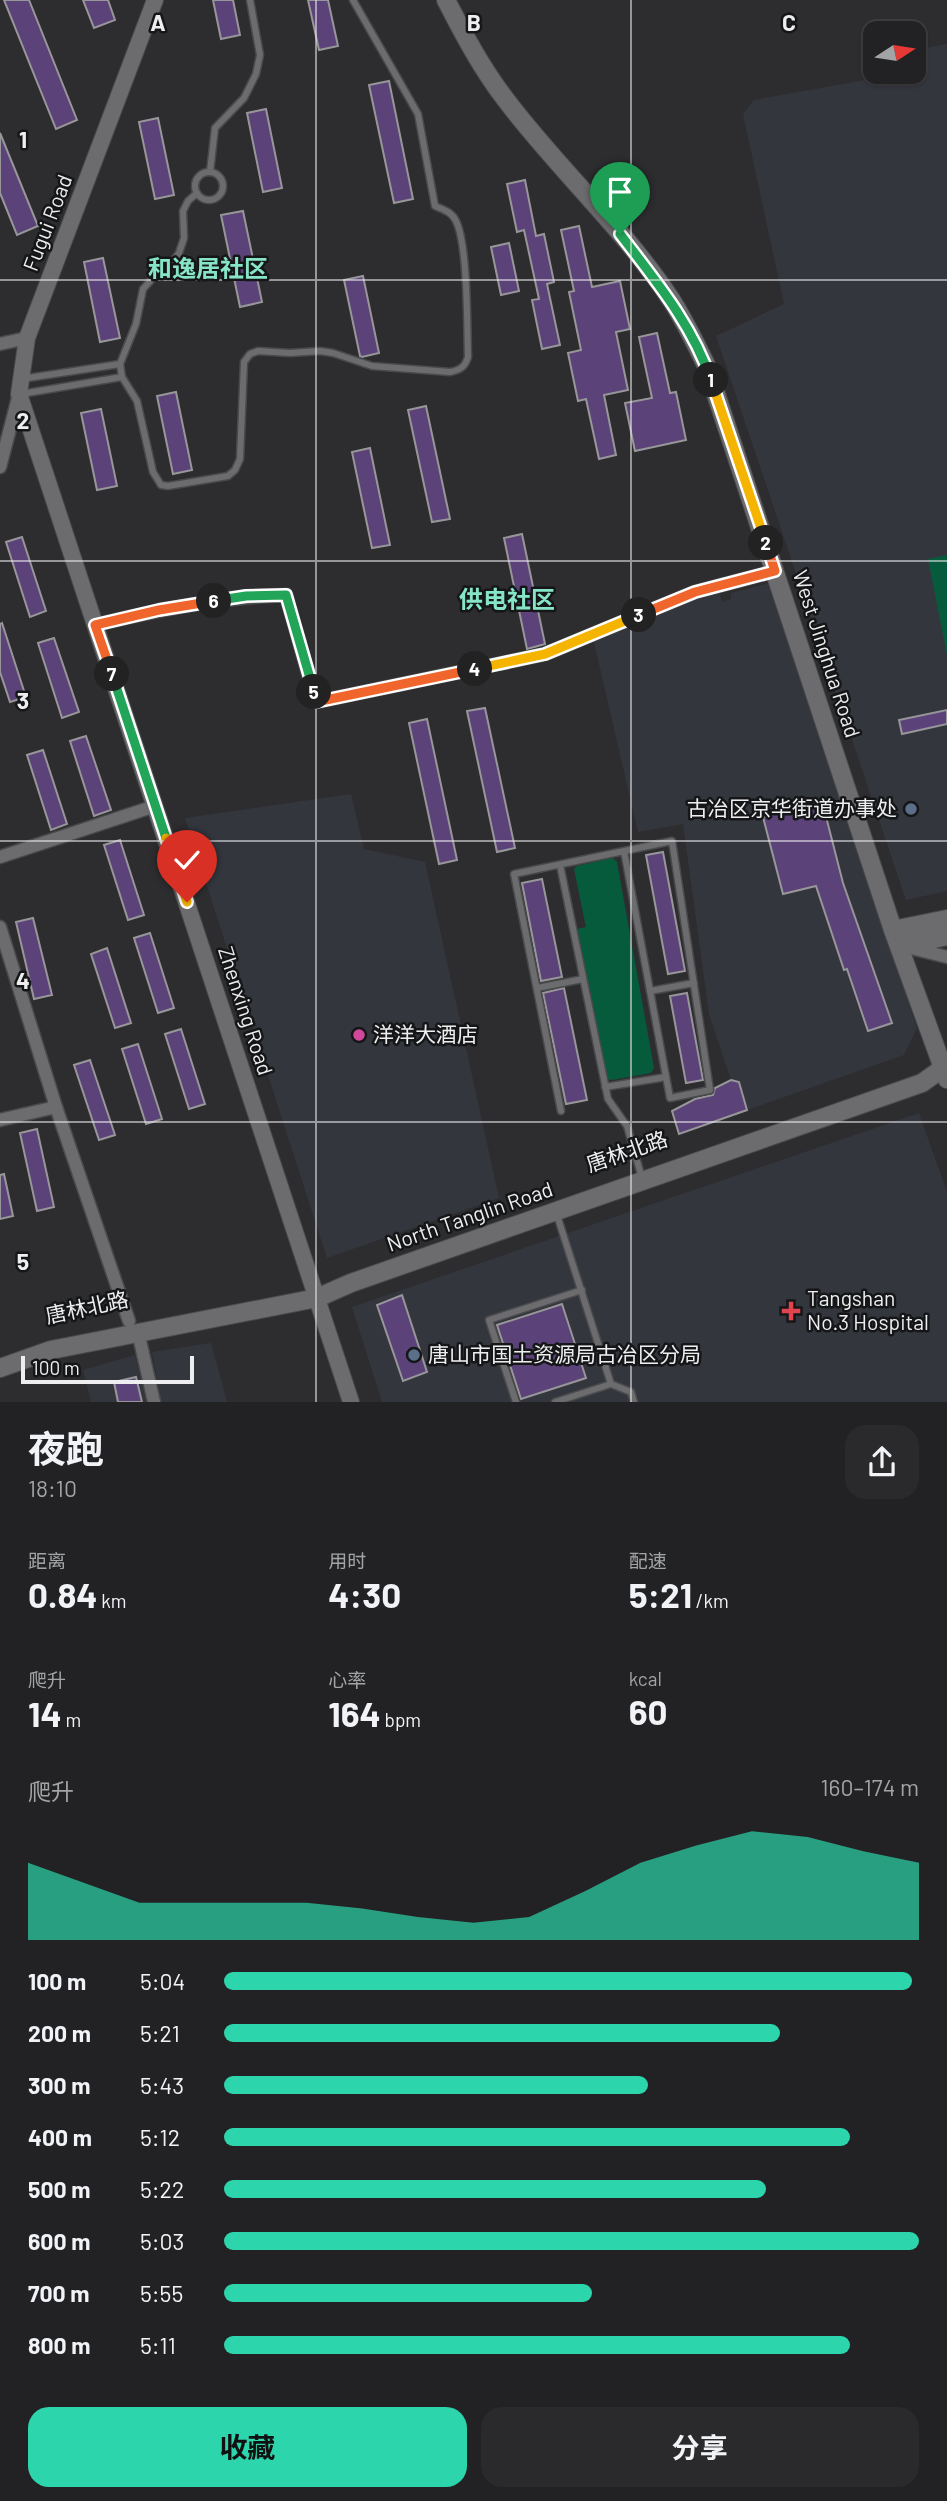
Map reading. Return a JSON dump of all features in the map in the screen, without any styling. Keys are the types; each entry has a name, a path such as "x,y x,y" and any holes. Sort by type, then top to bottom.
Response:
{"main road":[{"name":"West Jinghua Road","path":"446,0 472,50 506,100 620,234 670,299 690,330 707,367 897,938 944,1067"},
{"path":"897,938 947,919"},
{"path":"897,938 947,936"},
{"name":"North Tanglin Road","path":"0,1368 133,1326 316,1293 351,1283 556,1212 641,1176 922,1083 944,1067"},
{"name":"唐林北路","path":"316,1293 351,1271 641,1176"},
{"name":"唐林北路","path":"0,1357 47,1339 133,1326"}],"street":[{"name":"Fugui Road","path":"0,467 20,387 27,338 155,0"},
{"path":"0,344 27,338"},
{"name":"Zhenxing Road","path":"20,387 95,625 351,1402"},
{"path":"95,625 159,610 246,596 286,595 316,702 545,654 695,592 775,571"},
{"path":"0,857 155,806"},
{"path":"0,927 56,1107 133,1326 154,1402"},
{"path":"897,938 947,957"},
{"path":"0,1120 56,1107"}],"lane":[{"path":"210,172 215,128 244,98 256,74 260,55 250,0"},
{"path":"197,193 188,201 183,211 184,238 180,253 168,268 143,289 136,324 120,364 122,377 137,401 156,480 161,485 228,476 234,470 240,459 244,362 250,354 258,351 320,351 372,366 450,372 466,365 468,357 463,253 457,223 450,213 435,206 418,114 353,0"},
{"path":"210,172 222,180 221,194 209,200 201,198 195,187 201,174 210,172"},
{"path":"20,387 120,364"},
{"path":"20,387 122,377"},
{"path":"561,1111 514,874 671,841 710,1090 670,1098 624,851"},
{"path":"560,865 608,1099 627,1126 641,1176"},
{"path":"537,988 583,979"},
{"path":"650,991 694,983"},
{"path":"605,1087 666,1077"},
{"path":"556,1212 611,1384"},
{"path":"516,1402 489,1320 582,1290"},
{"path":"555,1402 611,1384 631,1392 634,1402"},
{"path":"586,1392 589,1402"}],"shaded area":[{"path":"947,44 947,891 906,900 716,336 784,304 743,114 754,100 863,80 863,84 926,84 926,48"},
{"path":"770,583 917,1028 904,1055 747,1110 740,1082 731,1080 709,1014 683,824 638,832 594,642 718,588 722,602 731,599 731,593"},
{"name":"洋洋大酒店","path":"351,794 364,849 425,862 499,1198 327,1258 185,818"},
{"name":"Tangshan No.3 Hospital","path":"919,1113 947,1192 947,1402 382,1402 352,1307"},
{"path":"211,1343 227,1402 161,1402 152,1352"},
{"path":"135,1355 146,1402 91,1402 83,1370"}],"green space":[{"path":"947,555 947,655 928,559"},
{"path":"613,858 617,862 654,1068 651,1073 612,1080 607,1079 576,929 586,927 574,869"}],"building":[{"path":"4,0 29,0 77,120 56,129"},
{"path":"83,0 108,0 115,20 94,28"},
{"path":"213,0 233,0 240,35 221,39"},
{"path":"308,0 328,0 338,46 319,50"},
{"path":"389,81 413,199 394,203 369,85"},
{"path":"266,109 282,188 263,192 247,113"},
{"path":"158,118 174,195 155,199 139,122"},
{"path":"0,133 38,226 17,235 0,193"},
{"path":"525,180 536,236 544,234 554,282 547,284 560,345 542,349 532,300 539,299 524,230 517,232 507,184"},
{"path":"243,211 262,302 240,307 221,215"},
{"path":"579,226 592,287 620,281 630,329 616,332 628,390 604,395 616,455 599,459 586,399 578,401 568,353 581,350 569,292 574,291 561,230"},
{"path":"509,243 519,291 501,295 491,247"},
{"path":"103,258 120,338 100,342 84,262"},
{"path":"363,276 379,353 362,357 344,280"},
{"path":"657,333 670,393 676,392 686,440 635,451 625,403 652,398 639,337"},
{"path":"176,392 192,470 173,474 157,396"},
{"path":"426,406 450,519 432,522 408,410"},
{"path":"101,409 117,486 97,490 81,413"},
{"path":"370,448 390,545 372,548 352,452"},
{"path":"522,534 545,644 527,649 504,538"},
{"path":"22,537 46,611 30,617 6,542"},
{"path":"2,623 26,697 10,702 0,672"},
{"path":"54,638 79,712 62,718 38,643"},
{"path":"485,708 515,848 497,852 467,711"},
{"path":"947,710 947,724 902,734 899,720"},
{"path":"427,719 457,860 439,864 409,723"},
{"path":"86,736 111,810 94,816 70,741"},
{"path":"43,750 67,824 51,830 27,755"},
{"path":"822,801 843,883 892,1023 868,1031 816,886 783,894 763,817"},
{"path":"120,840 144,915 128,920 104,845"},
{"path":"663,852 685,971 668,974 646,855"},
{"path":"542,879 562,977 541,981 522,883"},
{"path":"33,918 52,995 34,999 16,922"},
{"path":"150,933 174,1008 158,1013 134,938"},
{"path":"107,948 131,1023 115,1028 91,954"},
{"path":"564,988 587,1100 566,1104 543,993"},
{"path":"687,993 703,1080 686,1083 670,996"},
{"path":"181,1029 205,1104 189,1109 165,1034"},
{"path":"138,1044 162,1119 146,1124 122,1049"},
{"path":"90,1060 115,1135 99,1140 74,1065"},
{"path":"731,1080 739,1082 747,1110 679,1134 672,1111 695,1099 713,1095 715,1088"},
{"path":"37,1129 54,1207 37,1211 20,1133"},
{"path":"4,1174 13,1216 0,1219 0,1175"},
{"name":"唐山市国土资源局古冶区分局","path":"402,1295 427,1372 403,1381 377,1305"},
{"path":"562,1304 586,1378 521,1399 497,1325"},
{"path":"136,1377 142,1402 118,1402 114,1382"}],"place":[{"name":"古冶区京华街道办事处","path":"911,809"},
{"name":"洋洋大酒店","path":"359,1035"},
{"name":"Tangshan No.3 Hospital","path":"791,1311"},
{"name":"唐山市国土资源局古冶区分局","path":"414,1355"}],"district":[{"name":"和逸居社区","path":"208,269"},
{"name":"供电社区","path":"507,600"}],"route":[{"path":"187,902 95,625 159,610 246,596 286,595 316,702 545,654 695,592 775,571 707,367 690,330 670,299 620,234"}]}
